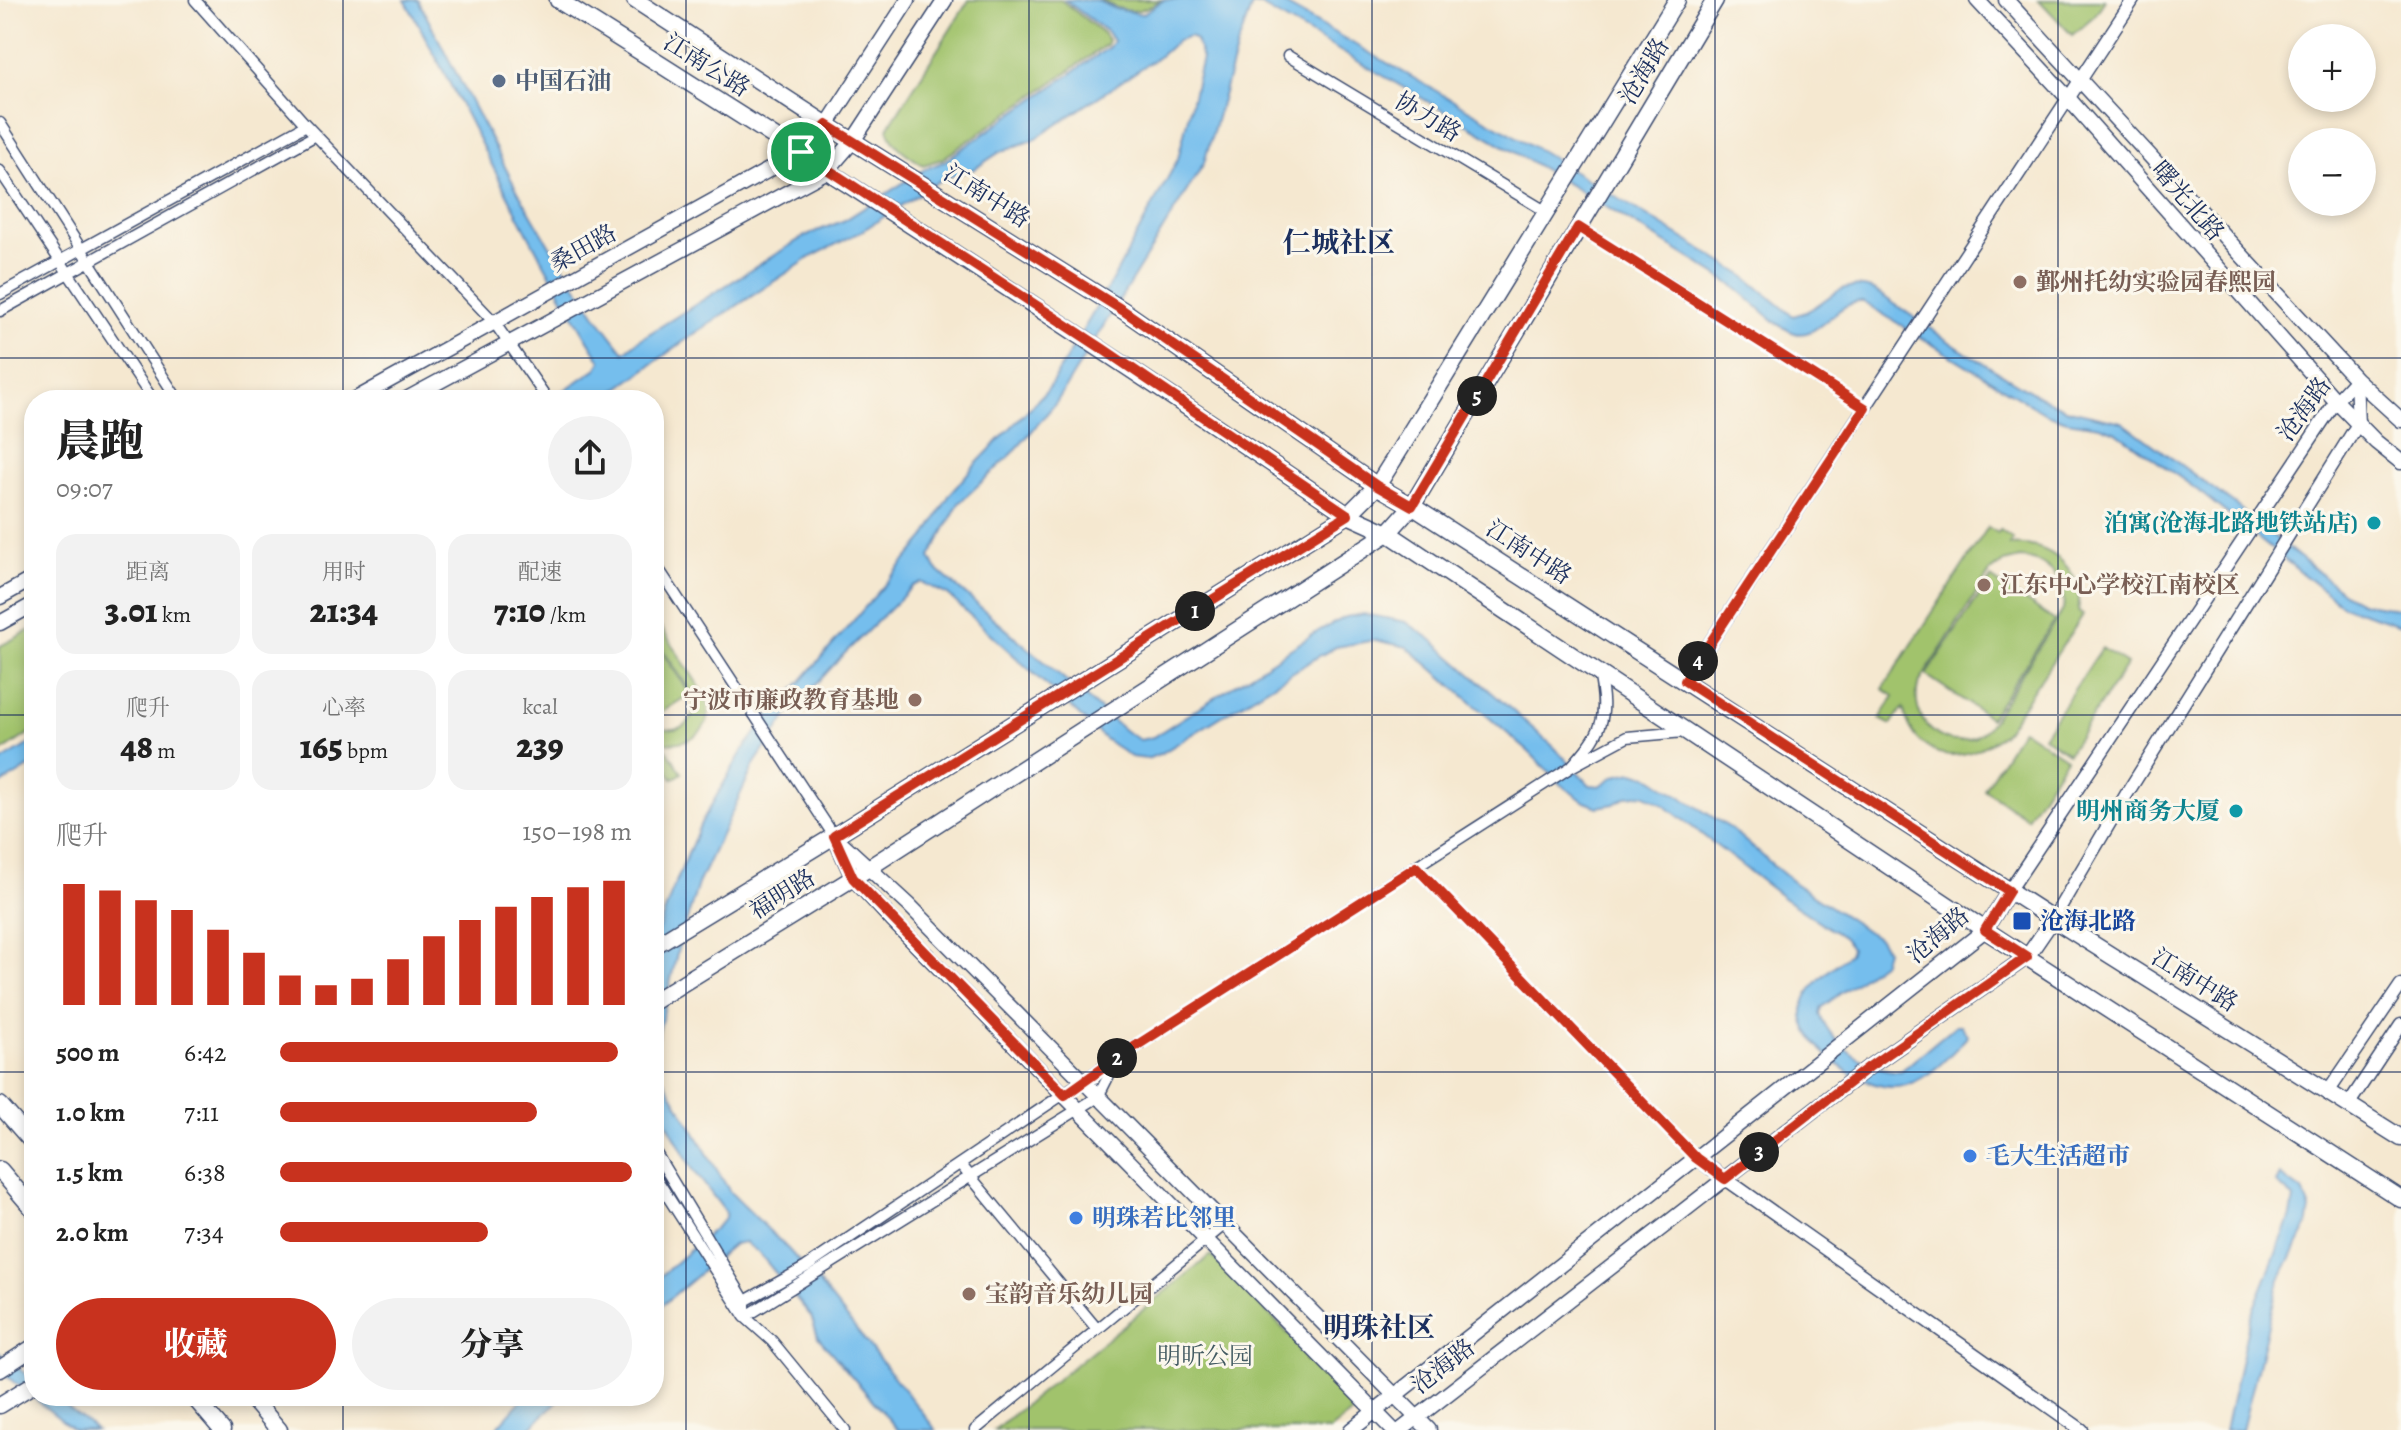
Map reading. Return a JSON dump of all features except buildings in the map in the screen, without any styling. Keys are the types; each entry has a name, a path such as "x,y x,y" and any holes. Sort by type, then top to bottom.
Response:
{"main road":[{"name":"江南公路","path":"558,0 801,152 1103,349 1348,515"},
{"name":"江南中路","path":"635,0 827,125 1124,311 1377,486 2401,1138"},
{"name":"桑田路","path":"372,390 801,152 827,125 908,0"},
{"name":"桑田路","path":"423,390 827,171 853,141 945,0"},
{"name":"福明路","path":"664,940 1348,515 1377,486 1677,0"},
{"name":"沧海路","path":"1578,227 1715,0"},
{"name":"曙光北路","path":"1977,0 2068,98 2336,401 2401,462"},
{"name":"曙光北路","path":"2006,0 2356,379 2401,420"},
{"name":"福明路","path":"664,995 853,878 1388,533 1412,506 1578,227"},
{"path":"1348,515 1388,533 1985,930 2401,1199"},
{"path":"0,597 24,584"},
{"path":"0,623 24,610"},
{"path":"834,836 870,867 1429,1430"},
{"path":"834,836 853,878 1393,1430"},
{"name":"沧海路","path":"1351,1430 1985,930 2009,891"},
{"name":"沧海路","path":"1401,1430 1869,1067 2027,957 2053,919"},
{"path":"0,1105 24,1133"},
{"path":"0,1170 24,1198"},
{"path":"0,1369 24,1354"},
{"path":"3,1403 24,1390"},
{"path":"202,1406 222,1430"},
{"path":"259,1406 279,1430"}],"street":[{"path":"195,0 306,125 494,322 541,390"},
{"path":"1685,681 2133,0"},
{"name":"协力路","path":"1288,56 1547,212"},
{"path":"0,123 172,390"},
{"path":"0,294 306,125"},
{"path":"0,311 316,135"},
{"path":"0,171 146,390"},
{"path":"1578,227 1865,408"},
{"name":"沧海路","path":"2009,891 2336,401 2356,379"},
{"name":"沧海路","path":"2053,919 2126,795 2358,424 2356,379"},
{"path":"664,577 834,836"},
{"path":"1570,767 1592,743 1605,714 1599,673"},
{"path":"810,1271 960,1164 1117,1058 1570,767 1627,737 1688,732"},
{"path":"1416,867 1696,1158 2082,1430"},
{"path":"2328,1092 2401,985"},
{"path":"2348,1105 2401,1025"},
{"path":"745,1317 770,1295 971,1177 1098,1097 1117,1058"},
{"path":"960,1164 1097,1329"},
{"path":"664,1169 745,1317 772,1341 845,1430"},
{"path":"664,1188 692,1224"},
{"path":"975,1430 1224,1225"},
{"path":"717,1266 745,1301 745,1317"},
{"path":"745,1301 770,1295"}],"green space":[{"path":"969,0 1061,0 1108,40 1106,45 942,159 923,165 897,145 888,128"},
{"path":"1099,0 1161,0 1145,9 1131,11"},
{"path":"2039,0 2105,0 2095,15 2072,35"},
{"path":"1988,527 1998,533 2000,530 2013,539 2009,545 2037,547 2050,553 2070,571 2079,596 2078,611 2083,615 2006,731 1991,742 1960,754 1932,750 1920,741 1910,727 1903,708 1891,725 1880,719 1894,696 1883,689","holes":["2020,558 2048,568 2059,581 2063,610 1988,727 1975,737 1962,741 1937,735 1920,714 1918,685 1990,572 2004,562"]},
{"path":"1991,578 2055,621 1990,718 1926,675"},
{"path":"664,632 703,692 708,714 706,723 694,737 674,743 664,742 664,728 679,728 690,720 695,705 693,695 664,652"},
{"path":"24,633 24,737 0,753 0,646"},
{"path":"2102,648 2127,664 2068,753 2043,736"},
{"path":"664,655 690,694 664,711"},
{"path":"2022,729 2066,758 2027,818 1984,789"},
{"path":"664,745 682,773 673,779 664,765"},
{"name":"明昕公园","path":"1211,1255 1360,1407 1330,1430 994,1430"}],"water":[{"path":"405,0 418,0 516,188 550,246 624,352 805,236 845,220 925,169 943,162 1109,47 1113,41 1107,32 1065,0 1096,0 1115,9 1142,14 1164,0 1277,0 1543,152 1743,275 1793,316 1849,287 1874,290 1960,349 2035,394 2065,409 2122,422 2234,504 2345,594 2360,602 2401,609 2401,625 2343,606 2196,489 2116,432 2046,414 1863,302 1844,307 1804,334 1788,330 1739,290 1620,215 1312,35 1261,6 1252,5 1204,163 1056,403 1013,453 959,503 930,557 936,569 1125,731 1140,740 1153,737 1320,630 1346,617 1364,614 1406,622 1432,640 1554,747 1590,785 1600,786 1615,776 1633,772 1648,776 1730,828 1793,882 1879,939 1886,949 1883,962 1822,1007 1820,1014 1842,1046 1864,1061 1901,1071 1956,1025 1961,1025 1968,1036 1932,1071 1906,1085 1891,1087 1873,1083 1837,1064 1810,1035 1804,1019 1804,1004 1816,982 1849,954 1851,948 1844,938 1785,899 1664,805 1644,794 1627,796 1614,804 1598,807 1585,802 1565,788 1529,752 1407,647 1375,640 1336,647 1162,753 1147,759 1131,757 1105,739 948,595 921,582 913,586 841,657 787,716 755,763 698,884 664,1009 664,914 701,823 743,750 775,708 925,538 950,494 1049,388 1178,159 1202,58 1196,40 1190,36 1178,40 1161,55 1035,139 1000,152 974,169 942,179 862,231 811,257 616,390 565,390 597,368 601,361 549,273"},
{"path":"24,747 24,770 0,785 0,762"},
{"path":"664,1080 730,1192 823,1288 936,1430 898,1430 818,1337 811,1316 760,1254 744,1242 734,1244 664,1304 664,1273 724,1220 726,1213 692,1168 664,1117"},
{"path":"2280,1175 2302,1191 2310,1209 2307,1226 2279,1281 2242,1430 2225,1430 2250,1318 2291,1216 2294,1199 2276,1183"},
{"path":"0,1353 24,1373 24,1390 0,1371"},
{"path":"44,1406 66,1406 96,1430 74,1430"},
{"path":"516,1406 553,1406 528,1430 495,1430"}],"place":[{"name":"中国石油","path":"499,81"},
{"name":"鄞州托幼实验园春熙园","path":"2020,282"},
{"name":"泊寓(沧海北路地铁站店)","path":"2374,523"},
{"name":"江东中心学校江南校区","path":"1984,585"},
{"name":"宁波市廉政教育基地","path":"915,700"},
{"name":"明州商务大厦","path":"2236,811"},
{"name":"沧海北路","path":"2022,921"},
{"name":"毛大生活超市","path":"1970,1156"},
{"name":"明珠若比邻里","path":"1076,1218"},
{"name":"宝韵音乐幼儿园","path":"969,1294"}],"district":[{"name":"仁城社区","path":"1339,243"},
{"name":"明珠社区","path":"1379,1328"}],"route":[{"path":"827,125 1124,311 1377,486 1412,506 1578,227 1865,408 1685,681 2009,891 1985,930 2027,957 1869,1067 1725,1179 1696,1158 1416,867 1117,1058 1065,1095 853,878 834,836 1348,515 1103,349 801,152 827,125"}]}
